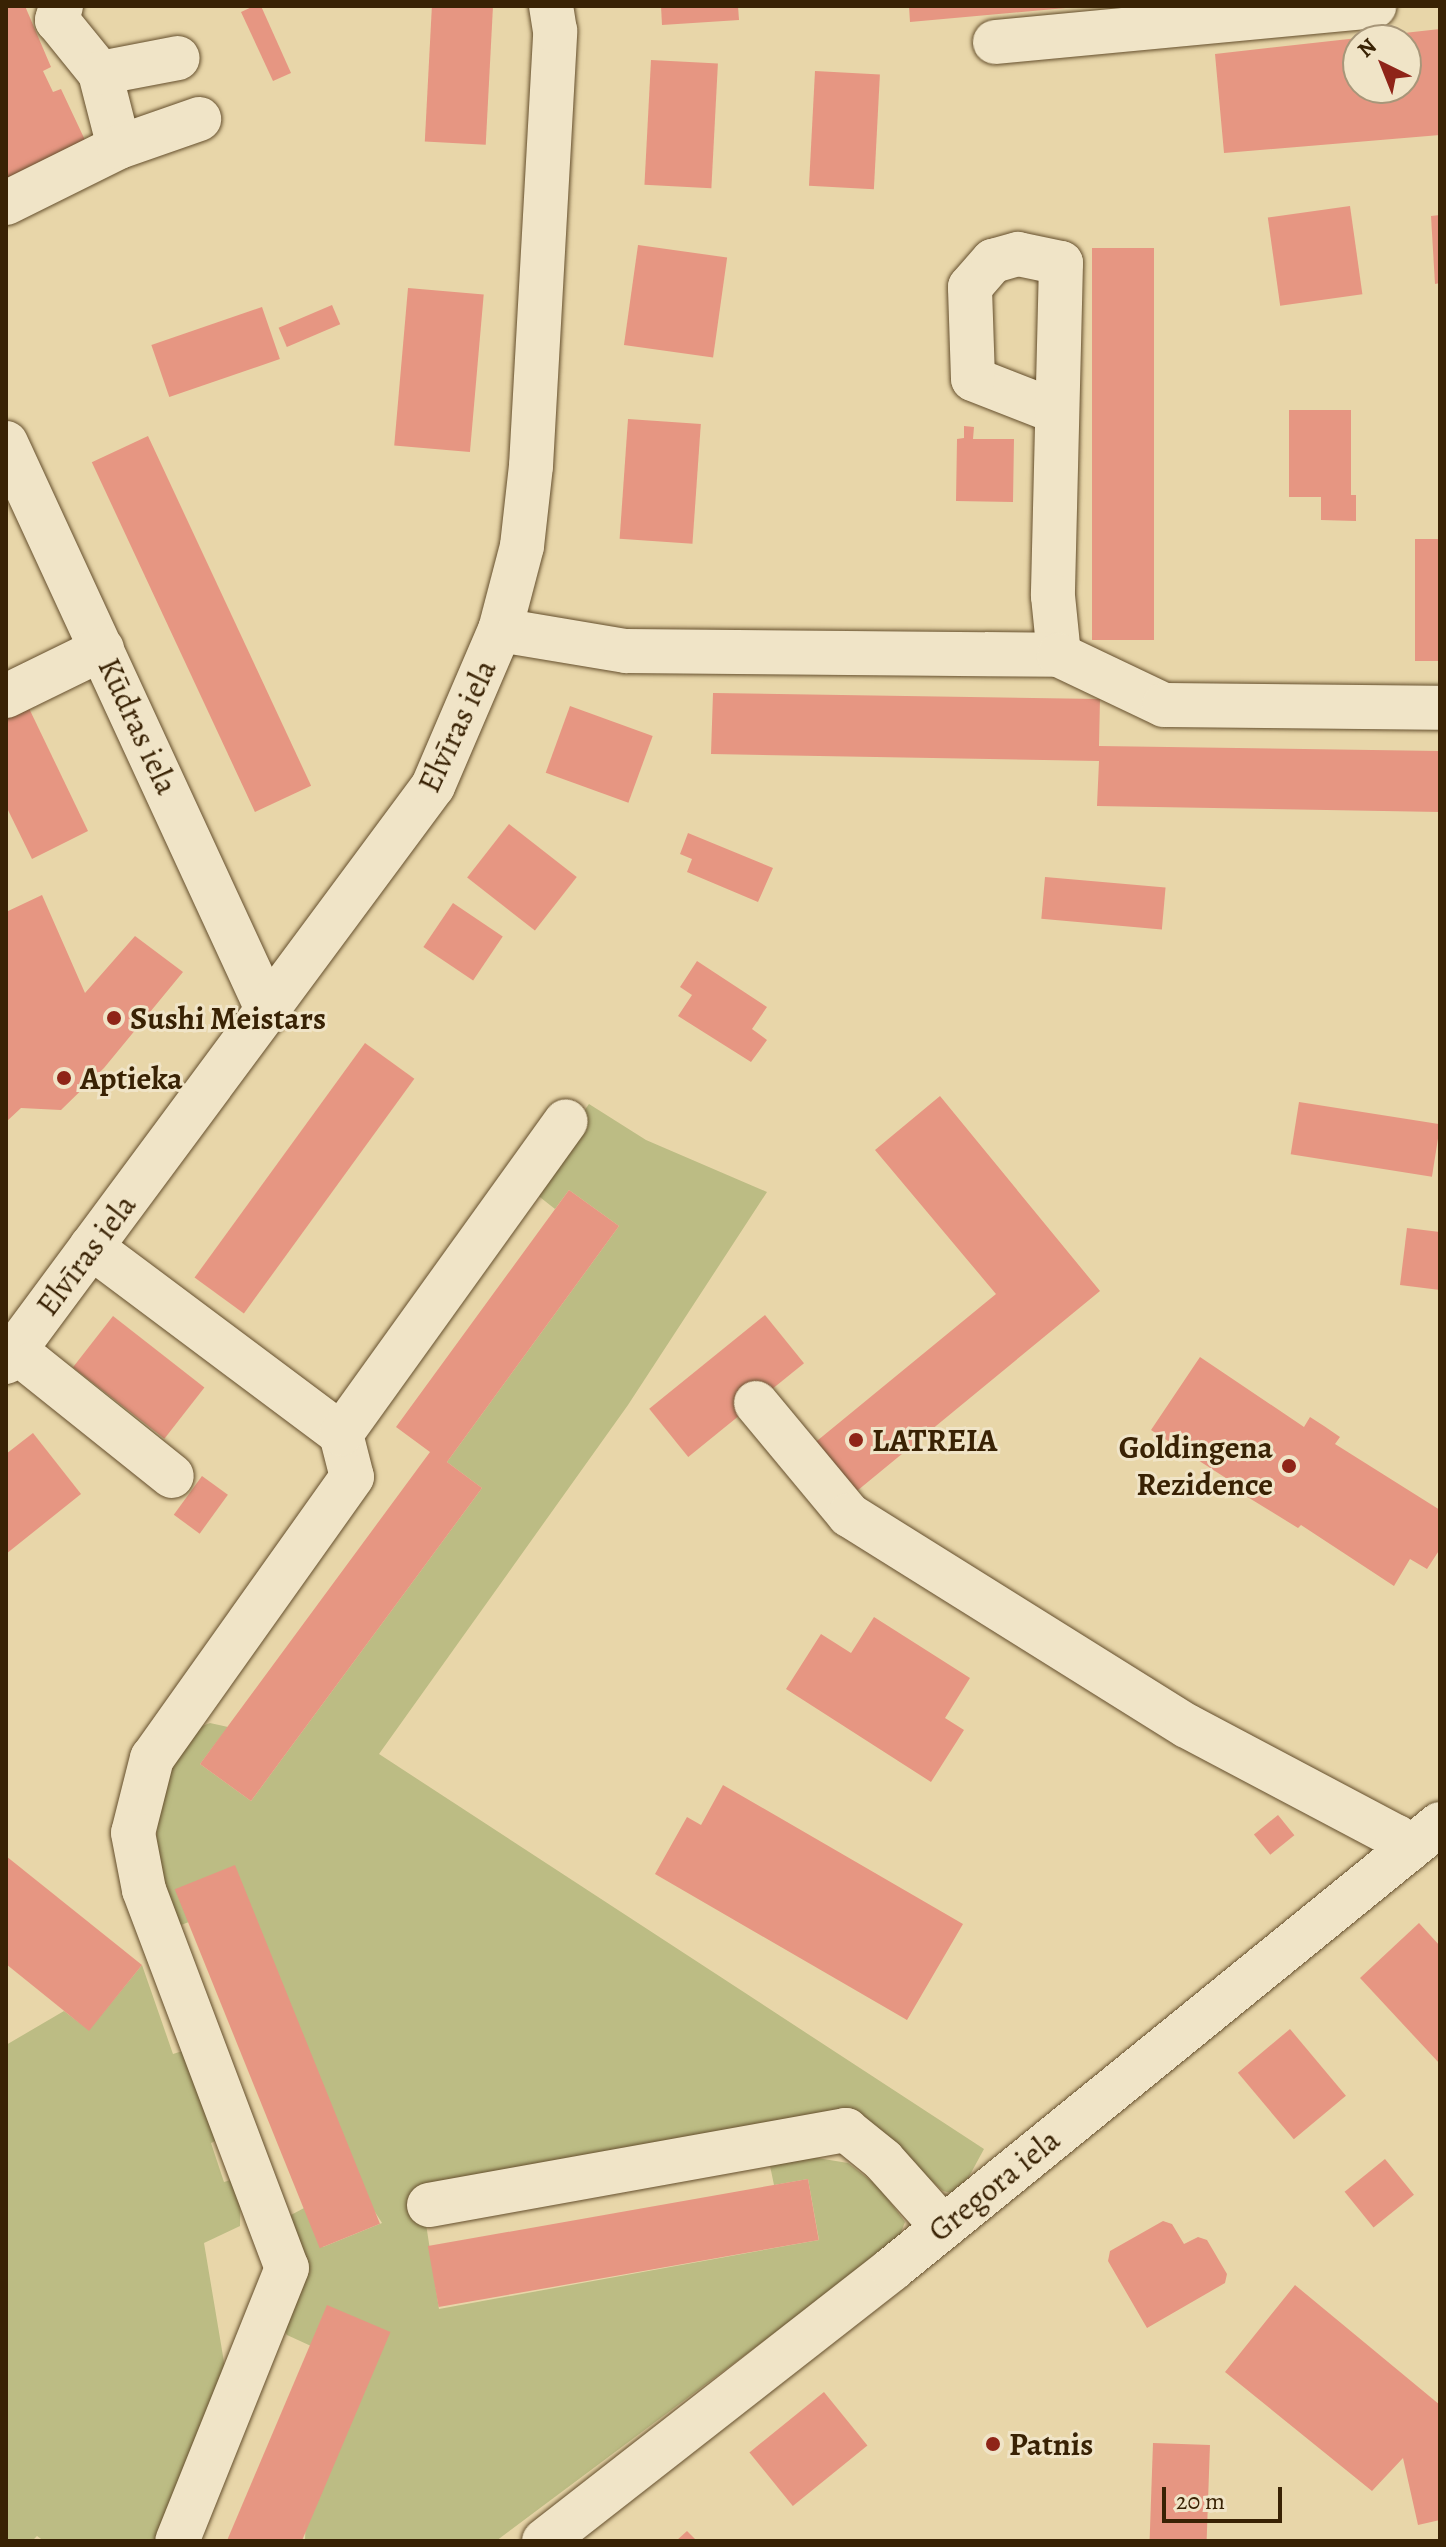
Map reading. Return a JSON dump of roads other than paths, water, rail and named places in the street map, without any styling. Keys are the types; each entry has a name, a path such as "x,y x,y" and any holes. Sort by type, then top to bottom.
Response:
{"street":[{"path":"61,6 57,20 100,73 119,147"},
{"name":"Elvīras iela","path":"19,1363 91,1247 433,786 500,630 522,546 531,466 555,31 551,6"},
{"path":"995,42 1374,6"},
{"path":"100,73 178,58"},
{"path":"6,203 119,147 199,119"},
{"path":"1057,412 1053,596 1059,655"},
{"name":"Kūdras iela","path":"6,443 268,1011"},
{"path":"500,630 626,651 1059,655 1164,705 1440,708"},
{"path":"6,696 102,649"},
{"path":"341,1434 566,1121"},
{"path":"91,1247 341,1434 352,1477 152,1758 133,1833 144,1890 287,2268 177,2541"},
{"path":"19,1363 172,1476"},
{"path":"756,1403 849,1515 1187,1726 1397,1837 1424,1837"},
{"name":"Gregora iela","path":"544,2541 943,2227 1424,1837"},
{"path":"429,2205 846,2130 883,2160 943,2227"}],"place":[{"name":"Sushi Meistars","path":"114,1018"},
{"name":"Aptieka","path":"64,1078"},
{"name":"LATREIA","path":"856,1440"},
{"name":"Goldingena Rezidence","path":"1289,1466"},
{"name":"Patnis","path":"993,2444"}]}
